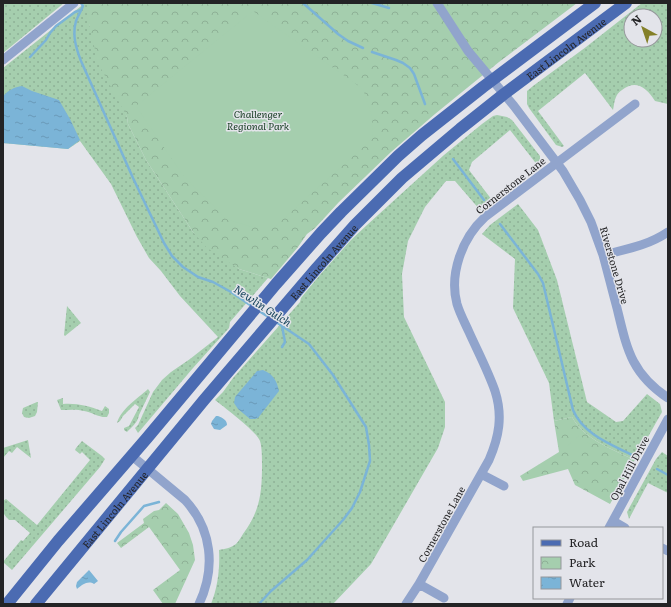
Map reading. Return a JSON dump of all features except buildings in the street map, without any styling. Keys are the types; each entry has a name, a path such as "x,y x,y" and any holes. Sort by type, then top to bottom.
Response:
{"main road":[{"name":"East Lincoln Avenue","path":"7,604 58,541 132,456 276,284 341,212 398,156 422,135 492,80 595,3"},
{"name":"East Lincoln Avenue","path":"36,604 252,343 355,225 402,178 460,129 504,94 626,3"}],"street":[{"path":"3,60 74,3"},
{"name":"Riverstone Drive","path":"437,3 468,51 514,106 569,180 596,233 630,356 647,382 668,398"},
{"name":"Cornerstone Lane","path":"406,604 482,474 493,452 500,426 498,398 457,305 455,283 456,274 459,258 466,241 480,222 490,213 635,104"},
{"path":"603,255 644,244 668,232"},
{"name":"Opal Hill Drive","path":"611,525 668,419"},
{"path":"132,456 191,506 204,529 208,549 209,568 205,591 199,604"},
{"path":"482,474 504,486"},
{"path":"419,584 444,598"}],"green space":[{"path":"3,3 64,3 3,53"},
{"path":"85,3 89,3 89,24 127,117 128,124 146,160 193,232 239,269 268,278 230,322 229,328 138,433 135,428 138,425 153,392 162,380 218,337 180,296 149,258 111,184 80,141 68,149 3,143 3,68"},
{"name":"Challenger Regional Park","path":"89,3 577,3 499,62 391,152 339,202 315,228 307,234 271,279 239,269 207,248 193,232 146,160 128,124 127,117 98,63 89,24"},
{"path":"642,3 668,3 668,104 655,101 641,86 632,85 618,94 613,110 585,73 538,111 564,146 562,147 556,145 527,104 527,91 623,18 623,48 663,48 663,8 636,8"},
{"path":"253,11 363,89 372,117 373,138 274,227 252,227 226,219 182,174 136,106"},
{"path":"497,115 507,117 512,120 540,156 540,165 538,166 510,130 472,162 469,170 492,200 480,210 455,181 446,181 425,207 408,241 402,274 404,317 445,402 445,427 438,448 371,564 333,604 211,604 218,577 219,550 236,544 249,526 259,501 262,475 260,441 253,431 215,400 300,302 301,298 319,276 351,240 444,155 482,124 493,116"},
{"path":"518,204 538,230 557,280 587,402 616,422 623,421 647,394 660,404 662,412 635,460 608,448 592,438 577,425 572,417 554,421 549,383 513,308 515,259 482,234 490,225"},
{"path":"67,306 81,323 65,336 64,335"},
{"path":"148,389 150,392 137,420 127,432 124,428 129,426 139,407 135,404 117,423 119,418 130,404"},
{"path":"63,398 63,404 83,405 102,411 105,406 109,409 109,413 107,417 104,417 81,410 61,410 57,400"},
{"path":"37,402 37,412 35,416 29,418 24,417 22,413 23,408"},
{"path":"572,417 577,425 592,438 608,448 635,460 610,504 575,485 568,469 523,481 520,476 559,452 554,421"},
{"path":"580,435 590,444 581,456 578,457 567,446"},
{"path":"28,440 31,458 17,447 12,453 9,451 3,458 3,448"},
{"path":"82,441 105,459 100,467 12,570 3,562 21,540 23,541 30,533 15,520 9,520 6,517 3,511 3,501 6,499 37,525 90,460 82,452 80,454 75,450"},
{"path":"662,452 668,456 668,493 648,483 629,519 627,512 656,459"},
{"path":"166,503 178,514 189,533 193,545 195,560 175,604 163,604 153,590 180,570 149,527 121,548 117,543 144,523 143,519 154,511 159,510"}],"water":[{"path":"22,86 59,100 80,140 68,149 3,143 3,96 12,89"},
{"path":"263,370 274,378 279,391 258,418 250,419 238,409 234,403 235,397 257,371"},
{"path":"216,416 223,418 227,423 227,425 220,430 214,429 211,424"},
{"path":"89,570 98,581 94,584 85,584 77,589 77,582"}],"waterway":[{"name":"Newlin Gulch","path":"81,3 83,6 76,21 74,31 79,56 133,178 164,243 172,256 183,267 198,277 213,282 231,292 253,307"},
{"path":"303,3 338,34 348,41 363,48"},
{"path":"372,3 389,8"},
{"path":"30,57 46,40 56,26 75,12 81,10"},
{"path":"372,52 396,60 410,68 414,74 425,104"},
{"path":"453,159 484,200"},
{"path":"500,224 538,274 543,283 573,410 583,426 590,432 632,455"},
{"name":"Newlin Gulch","path":"259,311 270,318"},
{"name":"Newlin Gulch","path":"259,604 271,591 307,560 343,520 352,508 360,492 370,461 366,427 333,375 309,344 276,322"},
{"path":"282,326 285,342 282,347"},
{"path":"657,469 668,475"},
{"path":"115,541 144,506 159,502"}]}
